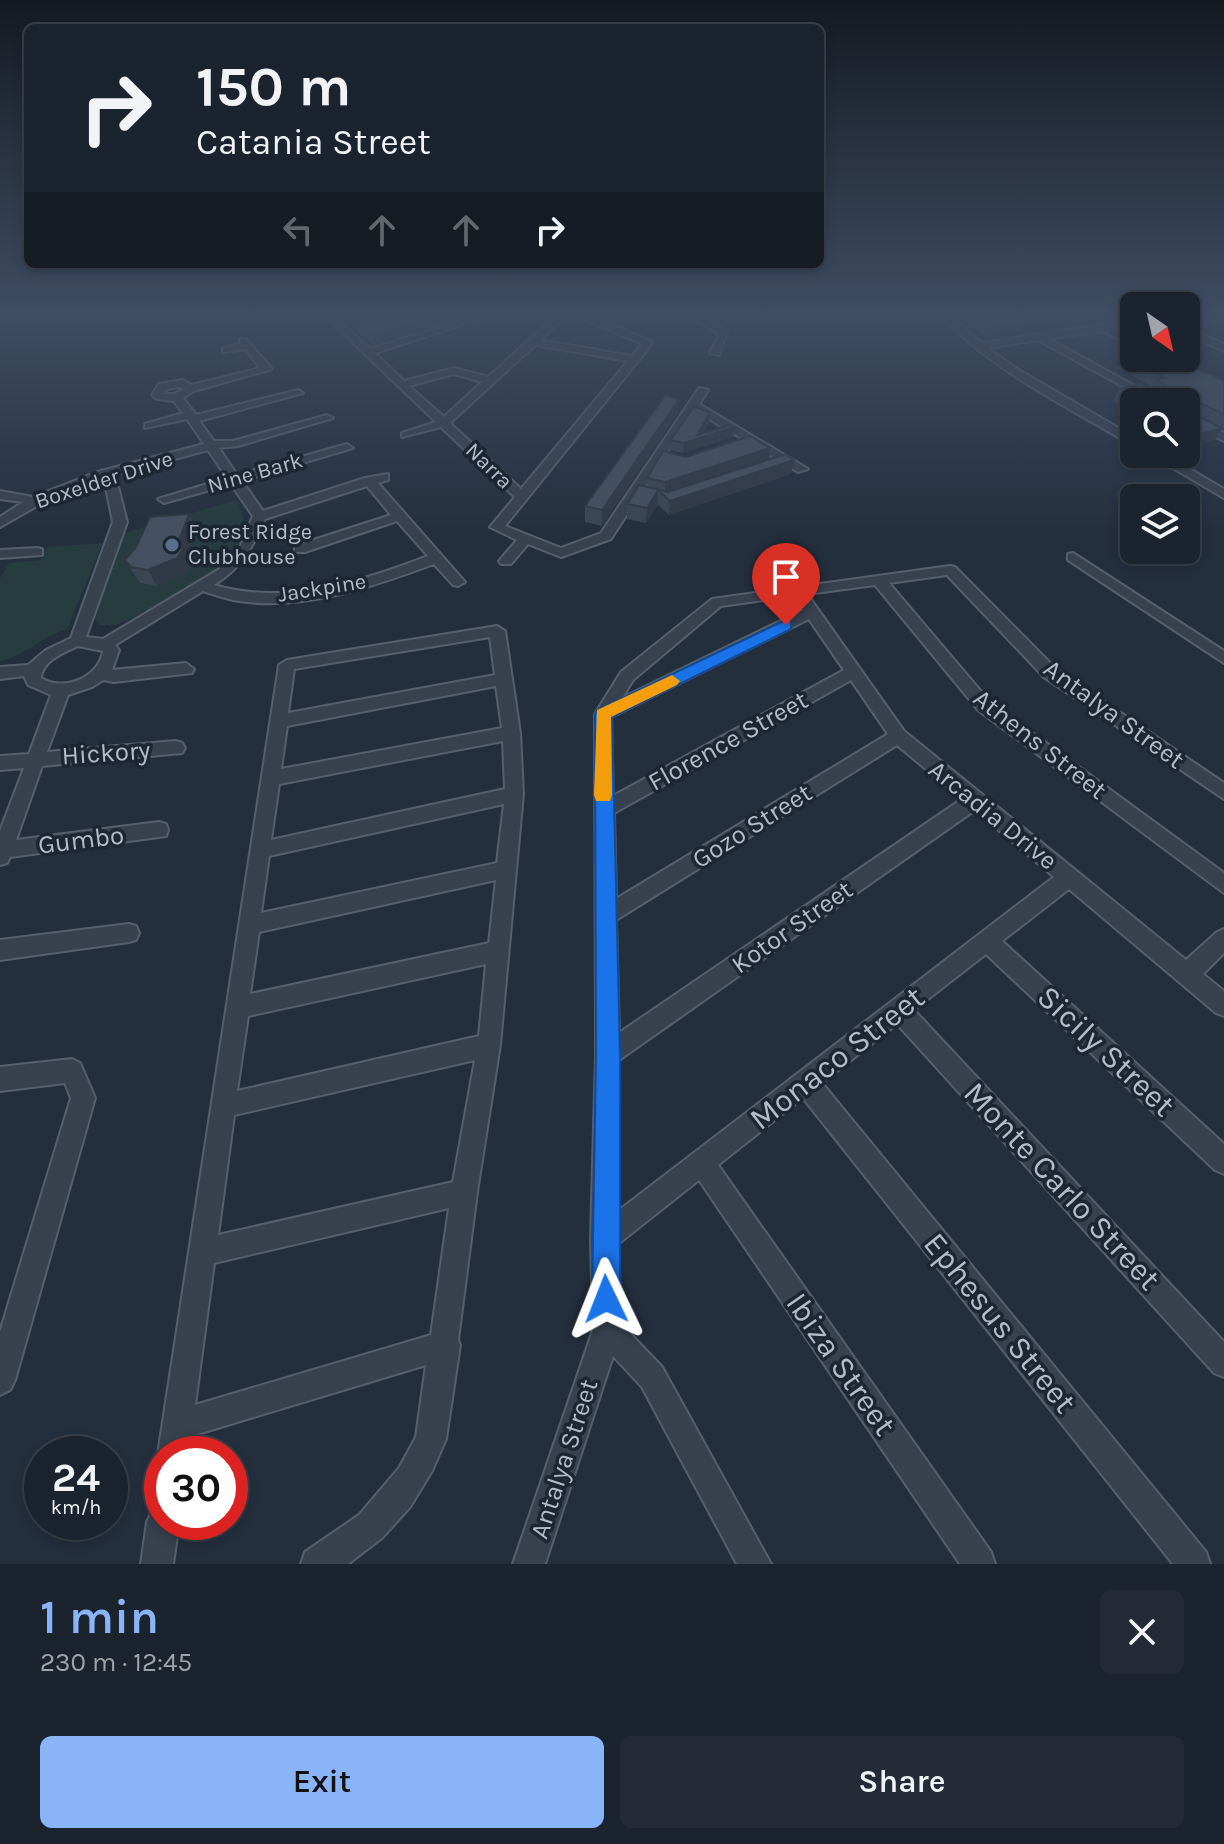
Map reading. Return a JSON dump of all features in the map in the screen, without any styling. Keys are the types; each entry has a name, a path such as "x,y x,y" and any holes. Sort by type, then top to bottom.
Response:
{"street":[{"path":"170,386 157,392 164,398 177,397 202,386"},
{"name":"Narra","path":"405,386 521,496 613,386"},
{"path":"406,435 444,423 485,386"},
{"path":"1039,386 1120,434"},
{"path":"521,496 497,527 561,553 606,536 664,455 703,390"},
{"path":"149,426 298,393"},
{"path":"177,397 260,516"},
{"path":"693,405 742,441 802,469"},
{"name":"Boxelder Drive","path":"0,523 33,502 109,475 213,445 234,444 327,418"},
{"path":"1200,425 1224,438"},
{"name":"Nine Bark","path":"164,499 347,448"},
{"path":"769,465 784,460"},
{"path":"1179,468 1224,494"},
{"path":"77,641 120,522 109,475"},
{"path":"105,644 111,650 111,658 100,674 75,687 61,690 38,685 34,678 34,670 50,652 77,641 105,644 205,587 246,548 260,516 384,477"},
{"path":"369,481 458,582"},
{"path":"635,492 650,495"},
{"path":"0,495 33,502"},
{"path":"300,549 400,516"},
{"path":"506,561 525,539"},
{"path":"0,554 37,552"},
{"path":"1073,557 1224,658"},
{"name":"Jackpine","path":"205,587 240,597 274,597 374,581 436,558"},
{"name":"Antalya Street","path":"529,1564 607,1330 604,1238 608,1054 603,714 627,676 717,602 950,570 1050,673 1224,792"},
{"name":"Athens Street","path":"879,580 984,706 1224,884"},
{"name":"Arcadia Drive","path":"798,592 898,736 1224,1005"},
{"path":"603,714 812,612"},
{"path":"176,1436 287,665 497,631 511,733 514,794 489,1045 464,1192 446,1345 431,1439 416,1474 389,1510 358,1538 317,1564"},
{"path":"100,674 114,676 186,669"},
{"path":"0,673 34,670"},
{"name":"Florence Street","path":"603,810 853,672"},
{"path":"279,721 505,679"},
{"path":"1,853 61,690"},
{"path":"271,778 511,733"},
{"name":"Gozo Street","path":"605,916 898,736"},
{"name":"Hickory","path":"0,763 176,748"},
{"path":"261,850 514,794"},
{"name":"Kotor Street","path":"608,1054 975,800"},
{"name":"Gumbo","path":"1,853 159,830"},
{"path":"250,925 507,869"},
{"name":"Monaco Street","path":"604,1238 1069,877"},
{"path":"0,950 129,933"},
{"path":"1187,974 1224,939"},
{"name":"Sicily Street","path":"987,941 1224,1161"},
{"path":"238,1007 499,951"},
{"name":"Monte Carlo Street","path":"899,1010 1224,1363"},
{"path":"223,1106 489,1045"},
{"path":"0,1079 72,1071 83,1098 0,1380"},
{"name":"Ephesus Street","path":"806,1083 1194,1564"},
{"name":"Ibiza Street","path":"702,1163 979,1564"},
{"path":"202,1252 464,1192"},
{"path":"607,1330 652,1377 755,1564"},
{"path":"178,1425 446,1345"},
{"path":"157,1564 160,1540"}],"green space":[{"path":"236,500 244,521 239,542 225,561 205,578 157,606 116,625 100,625 94,618 125,533"},
{"path":"103,543 67,629 0,661 0,578 9,563 40,560 48,547"}],"building":[{"path":"1167,386 1224,386 1224,414 1200,403 1200,388"},
{"path":"665,396 679,399 602,510 585,506"},
{"path":"694,406 710,413 697,435 730,425 734,427 684,443 671,440"},
{"path":"1200,417 1222,428 1200,434"},
{"path":"750,436 770,448 665,482 647,478 663,451 686,457"},
{"path":"786,454 794,460 670,501 658,490 647,508 627,504 639,485 668,492"},
{"path":"189,514 178,543 183,549 177,558 148,570 131,567 125,560 136,547 150,517"}],"slow traffic":[{"path":"603,795 603,714 672,681"}],"place":[{"name":"Forest Ridge Clubhouse","path":"172,545"}],"route":[{"path":"606,1299 604,1238 608,1054 603,714 786,625"}]}
